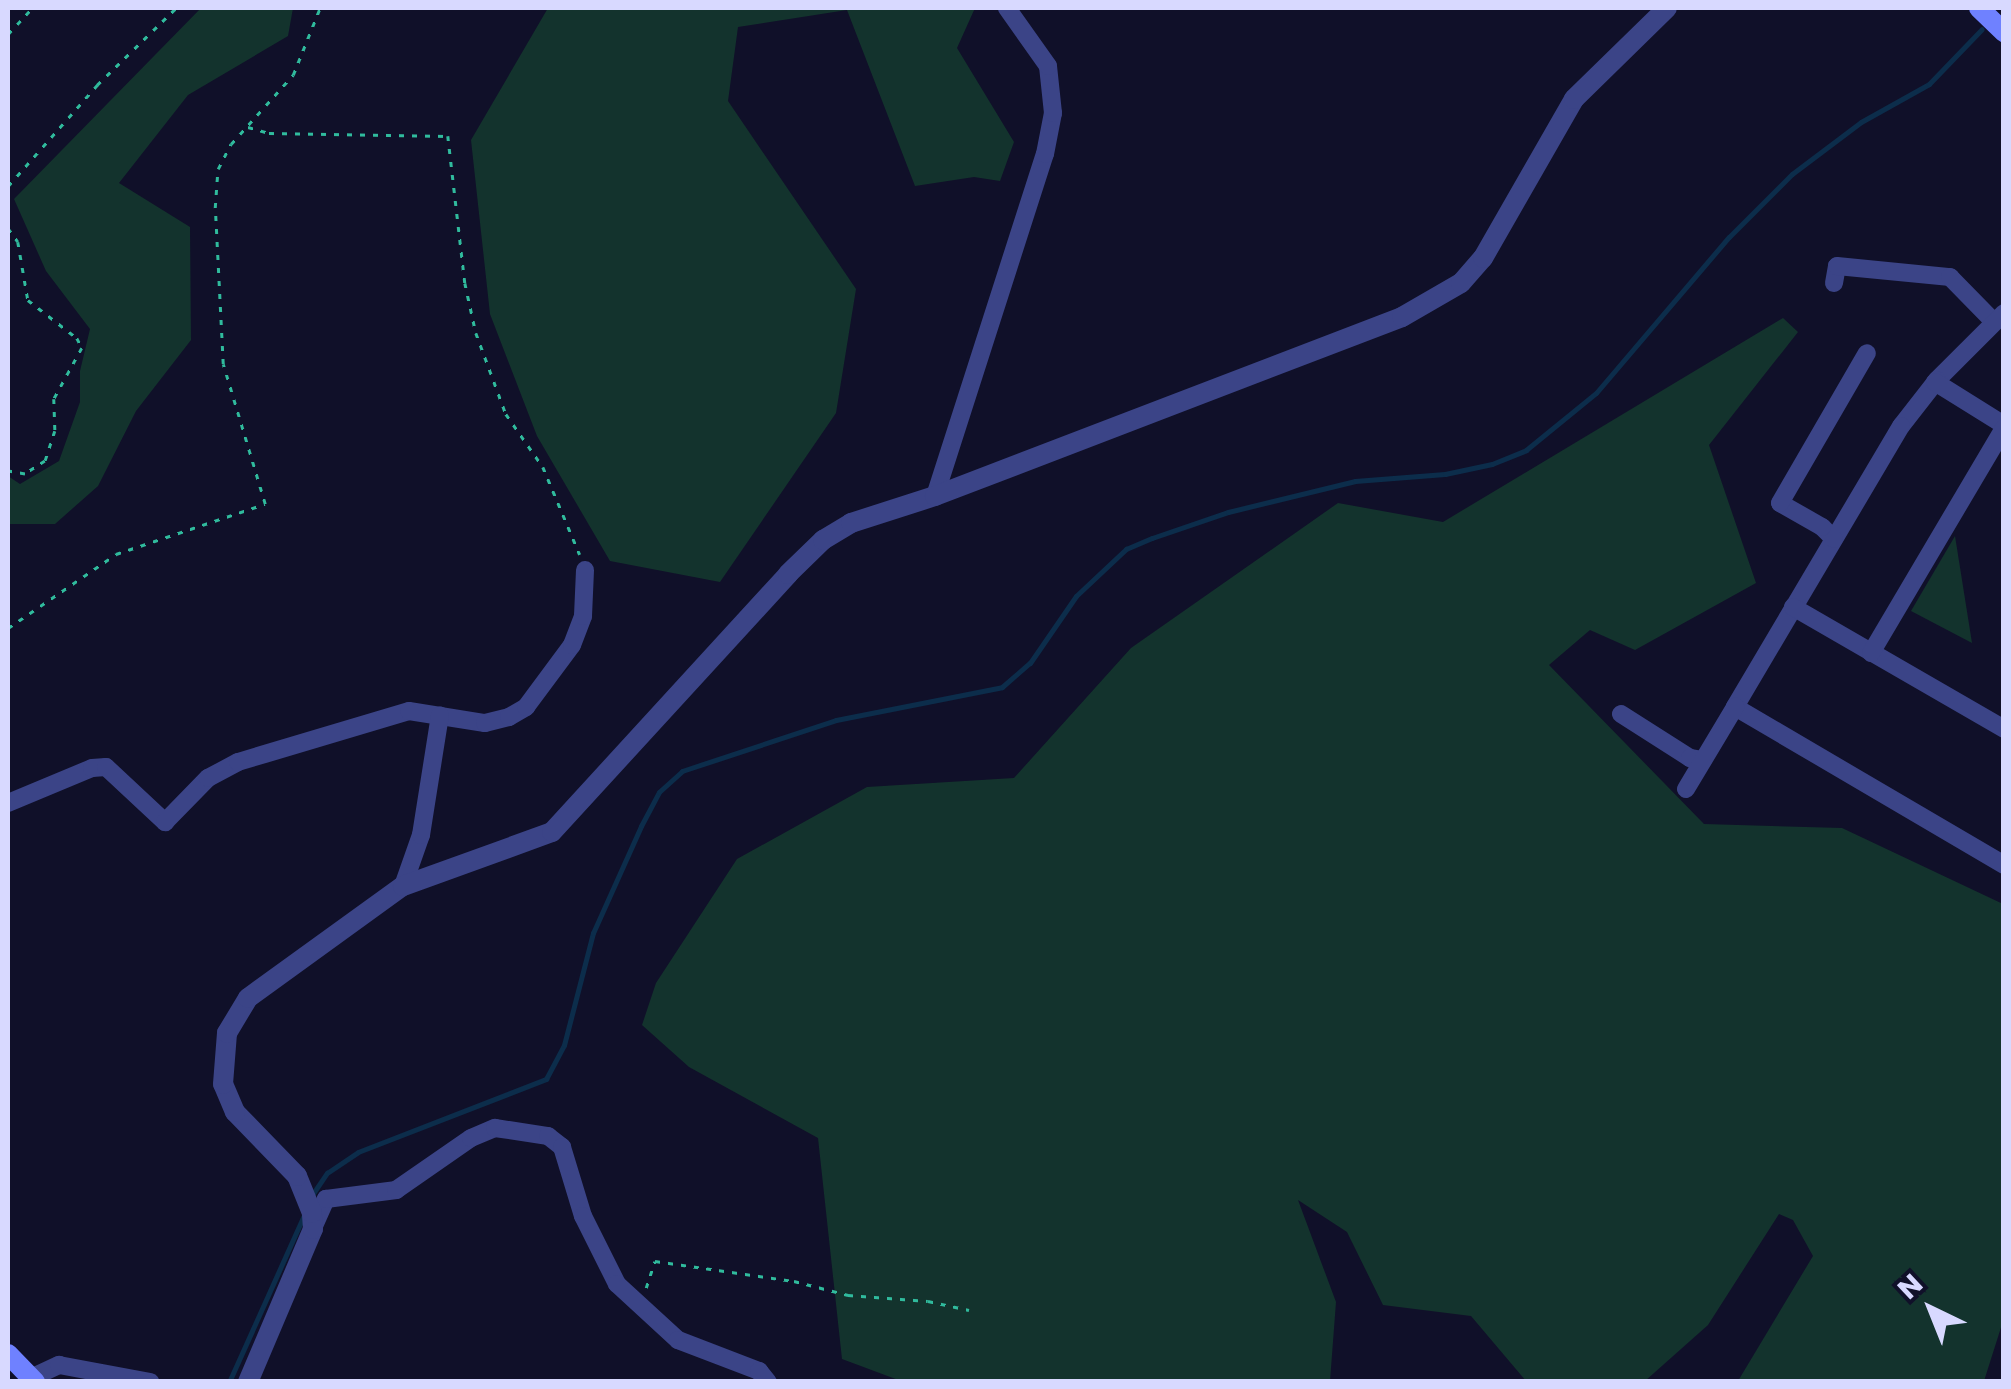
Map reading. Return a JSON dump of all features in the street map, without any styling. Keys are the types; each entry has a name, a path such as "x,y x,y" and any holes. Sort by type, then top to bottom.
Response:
{"main road":[{"path":"1979,8 2004,32"},
{"path":"8,1354 34,1379"}],"street":[{"path":"934,496 1046,154 1054,113 1048,66 1007,8"},
{"path":"312,1224 297,1176 246,1126 228,1099 222,1066 227,1033 248,998 402,886 552,832 823,540 851,523 934,496 1402,318 1442,296 1483,258 1574,99 1667,8"},
{"path":"1686,789 1901,426 1936,382 1999,318 1950,278 1837,266 1834,283"},
{"path":"1834,539 1780,503 1868,353"},
{"path":"1872,653 2004,426 1936,382"},
{"path":"8,803 92,768 106,767 165,822 208,778 238,762 409,711 498,721 526,707 572,645 583,616 585,570"},
{"path":"1793,608 2004,729"},
{"path":"1735,708 2004,865"},
{"path":"1620,714 1690,758 1704,760"},
{"path":"402,886 422,835 440,715"},
{"path":"248,1382 312,1224 326,1199 396,1190 483,1133 504,1126 529,1130 562,1146 582,1216 613,1278 649,1314 678,1340 758,1371 768,1382"},
{"path":"34,1379 58,1364 150,1382"}],"path":[{"path":"8,34 32,8"},
{"path":"8,186 97,85 176,8"},
{"path":"8,628 116,554 266,504 222,364 218,169 231,144 292,75 320,8"},
{"path":"247,127 268,133 448,136 476,333 506,414 543,467 585,570"},
{"path":"8,228 18,242 28,300 76,338 82,348 54,399 55,431 45,460 25,474 8,471"},
{"path":"649,1314 646,1284 655,1261 794,1281 848,1295 928,1301 968,1310"}],"green space":[{"path":"201,8 293,8 288,36 188,95 119,183 190,227 191,340 136,411 98,486 55,524 8,524 8,476 20,484 59,461 80,402 80,371 90,329 46,271 14,199"},
{"path":"548,8 975,8 957,48 1014,142 1000,181 974,177 915,186 847,10 738,27 728,101 856,289 836,413 720,582 610,561 537,436 490,314 471,140"},
{"path":"1783,318 1798,332 1709,445 1756,583 1635,650 1590,630 1549,665 1704,824 1842,828 2003,904 2004,1318 1984,1381 1738,1381 1813,1256 1793,1220 1779,1214 1708,1325 1645,1381 1526,1381 1471,1316 1383,1305 1347,1232 1298,1200 1336,1302 1330,1381 901,1381 842,1359 818,1138 689,1067 642,1025 656,983 737,859 867,787 1014,778 1131,648 1338,503 1443,522"},
{"path":"1955,536 1972,643 1911,611"}],"waterway":[{"path":"312,1195 327,1173 358,1152 546,1079 564,1045 593,933 659,792 682,771 836,720 1002,687 1030,663 1076,596 1126,549 1152,538 1228,512 1355,481 1445,474 1492,464 1526,450 1596,393 1729,237 1792,174 1861,122 1929,84 1982,29"},
{"path":"229,1382 304,1215"}]}
